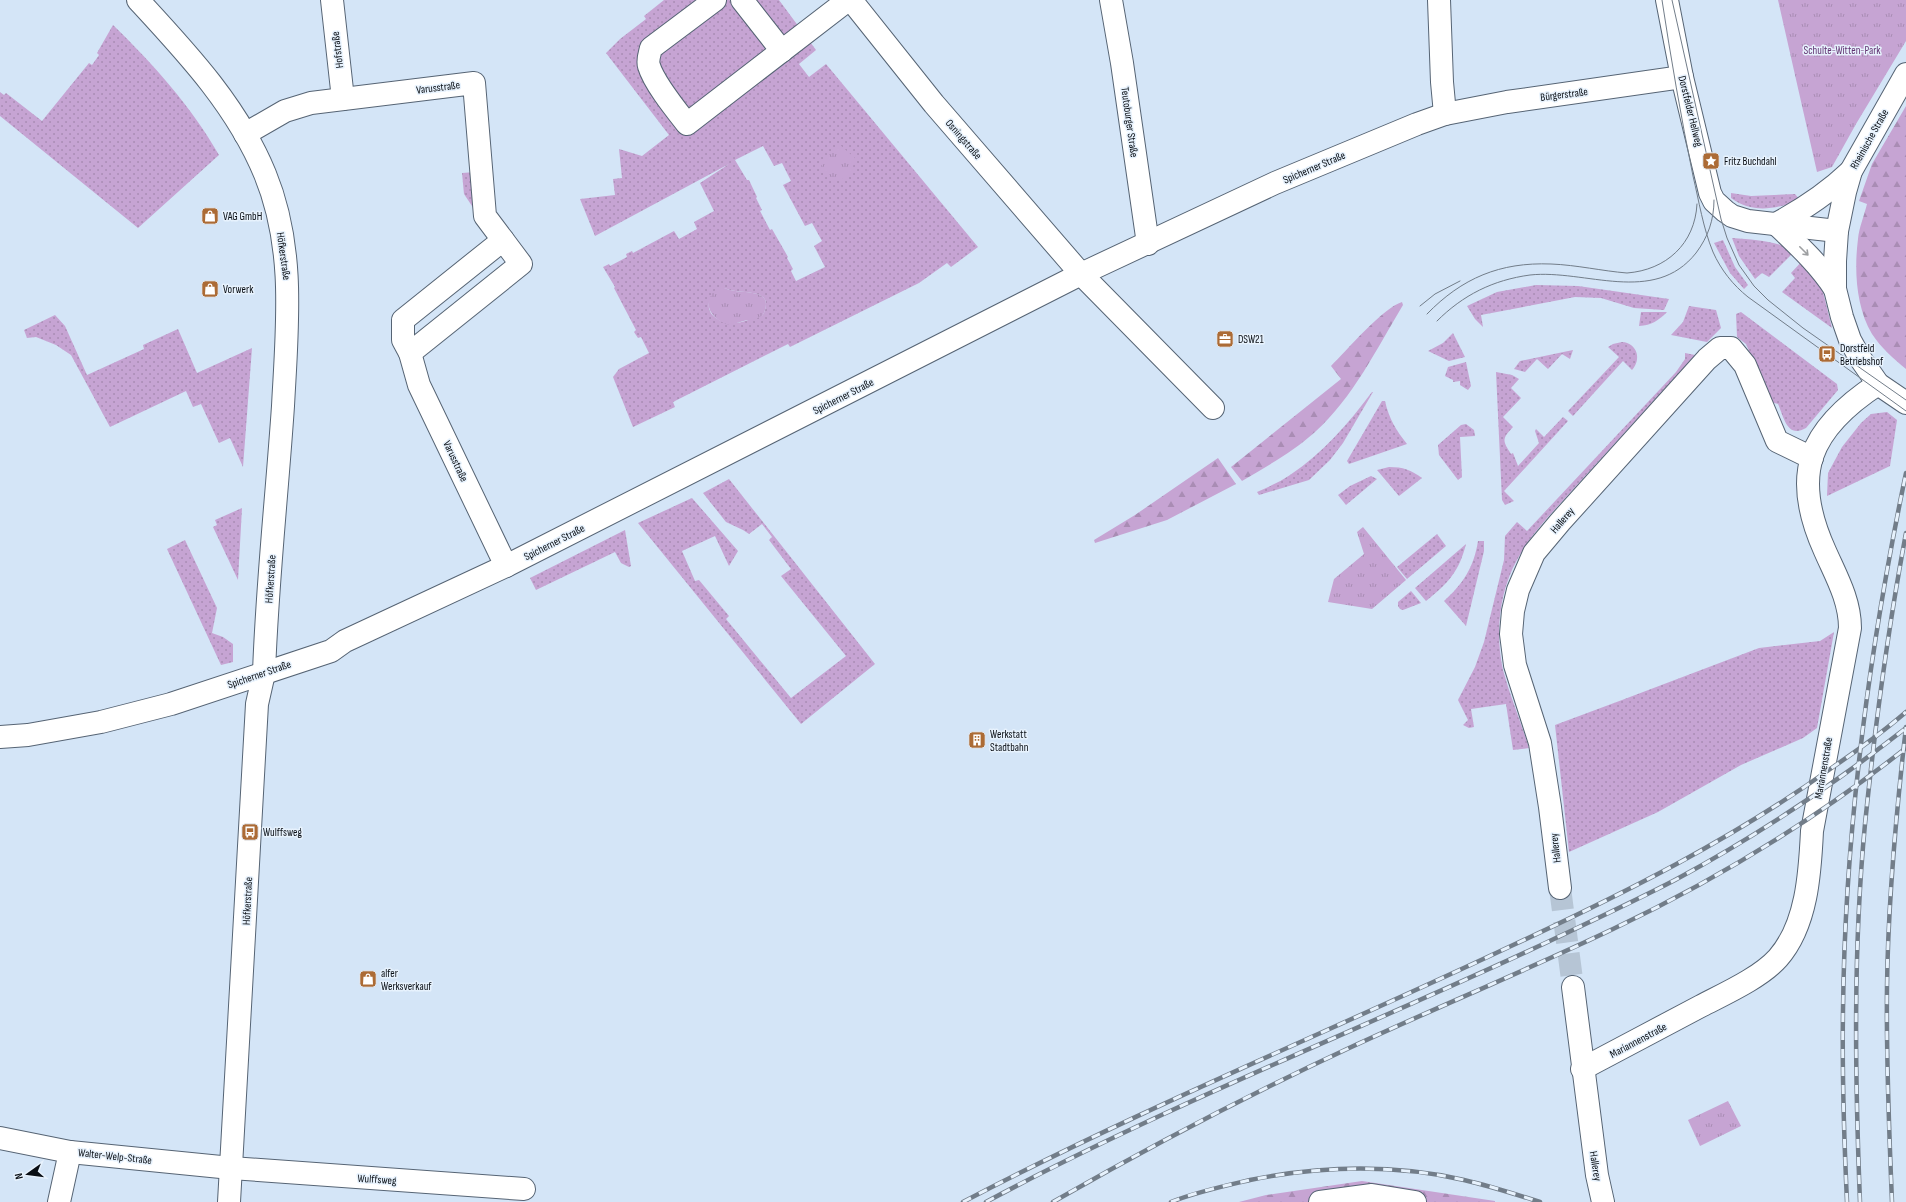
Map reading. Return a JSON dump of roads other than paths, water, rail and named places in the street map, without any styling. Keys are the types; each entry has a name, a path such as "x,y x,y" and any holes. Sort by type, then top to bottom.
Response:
{"street":[{"name":"Höfkerstraße","path":"138,0 189,55 228,106 245,134 265,175 278,216 286,251 288,316 282,419 264,673 257,704 229,1202"},
{"name":"Hofstraße","path":"332,0 343,99"},
{"path":"715,0 652,48 649,57 648,65 655,79 687,124 848,0"},
{"path":"742,0 782,51"},
{"name":"Osningstraße","path":"851,0 934,104 1081,274"},
{"name":"Teutoburger Straße","path":"1111,0 1122,63 1148,244"},
{"path":"1439,0 1442,82 1446,114"},
{"name":"Dorstfelder Hellweg","path":"1667,0 1682,77 1710,193 1714,201 1732,216 1748,221 1837,231"},
{"name":"Rheinische Straße","path":"1837,231 1844,192 1851,171 1906,74"},
{"name":"Bürgerstraße","path":"1446,114 1507,102 1682,77"},
{"name":"Varusstraße","path":"245,134 285,111 311,102 474,83 485,216 521,264 410,353"},
{"name":"Spicherner Straße","path":"0,737 28,735 101,722 171,704 290,663 331,651 345,641 506,566 1081,274 1148,244 1275,183 1417,124 1446,114"},
{"path":"1835,289 1814,262 1776,224 1801,210 1851,171"},
{"path":"1837,231 1835,253 1835,289 1850,340 1860,358 1878,384 1906,403"},
{"name":"Varusstraße","path":"503,240 403,320 403,340 410,353 419,385 506,566"},
{"path":"1081,274 1213,408"},
{"name":"Hallerey","path":"1560,888 1540,743 1515,665 1511,634 1513,611 1518,590 1534,553 1560,522 1707,359 1720,348 1731,348 1745,365 1776,441 1812,458"},
{"name":"Mariannenstraße","path":"1582,1069 1748,981 1778,958 1792,935 1802,908 1810,859 1812,831 1850,628 1850,616 1846,598 1818,536 1808,501 1807,481 1812,458 1819,441 1835,419 1856,398 1878,384"},
{"name":"Hallerey","path":"1573,987 1582,1069 1597,1175 1603,1202"},
{"name":"Walter-Welp-Straße","path":"0,1138 70,1152 231,1168"},
{"path":"59,1202 70,1152"},
{"name":"Wulffsweg","path":"231,1168 524,1189"},
{"path":"1320,1202 1372,1195 1415,1202"}],"tunnel":[{"path":"1560,888 1573,987"}],"tram line":[{"path":"1662,0 1676,88 1693,176 1706,234 1720,265 1732,282 1748,297 1906,411"},
{"path":"1672,0 1721,219 1727,238 1739,265 1754,286 1768,300 1803,328 1906,400"},
{"path":"1437,321 1468,296 1491,285 1516,277 1530,275 1573,276 1618,282 1640,282 1660,278 1679,269 1696,253 1707,234 1714,207 1714,200"},
{"path":"1427,314 1440,301 1468,282 1499,269 1532,264 1551,264 1627,273 1654,267 1666,260 1684,243 1691,231 1697,204"},
{"path":"1420,306 1435,294 1460,281"}],"railway":[{"path":"1847,1202 1843,1034 1848,875 1861,740 1870,673 1906,473"},
{"path":"1860,1202 1856,1013 1858,918 1861,871 1873,751 1893,605 1906,533"},
{"path":"963,1202 1099,1134 1443,978 1636,885 1717,842 1756,818 1861,747 1906,712"},
{"path":"1892,1202 1887,1068 1888,954 1893,857 1906,727"},
{"path":"986,1202 1054,1167 1191,1101 1470,978 1675,880 1735,846 1794,809 1851,770 1906,728"},
{"path":"1053,1202 1162,1142 1272,1085 1380,1034 1580,945 1690,890 1801,824 1906,748"},
{"path":"1171,1202 1200,1192 1276,1175 1357,1169 1384,1169 1438,1175 1483,1185 1540,1202"}],"place":[{"name":"Fritz Buchdahl","path":"1711,161"},
{"name":"VAG GmbH","path":"210,216"},
{"name":"Vorwerk","path":"210,289"},
{"name":"DSW21","path":"1225,339"},
{"name":"Dorstfeld Betriebshof","path":"1827,354"},
{"name":"Werkstatt Stadtbahn","path":"977,740"},
{"name":"Wulffsweg","path":"250,832"},
{"name":"alfer Werksverkauf","path":"368,979"}],"park label":[{"name":"Schulte-Witten-Park","path":"1842,50"}]}
